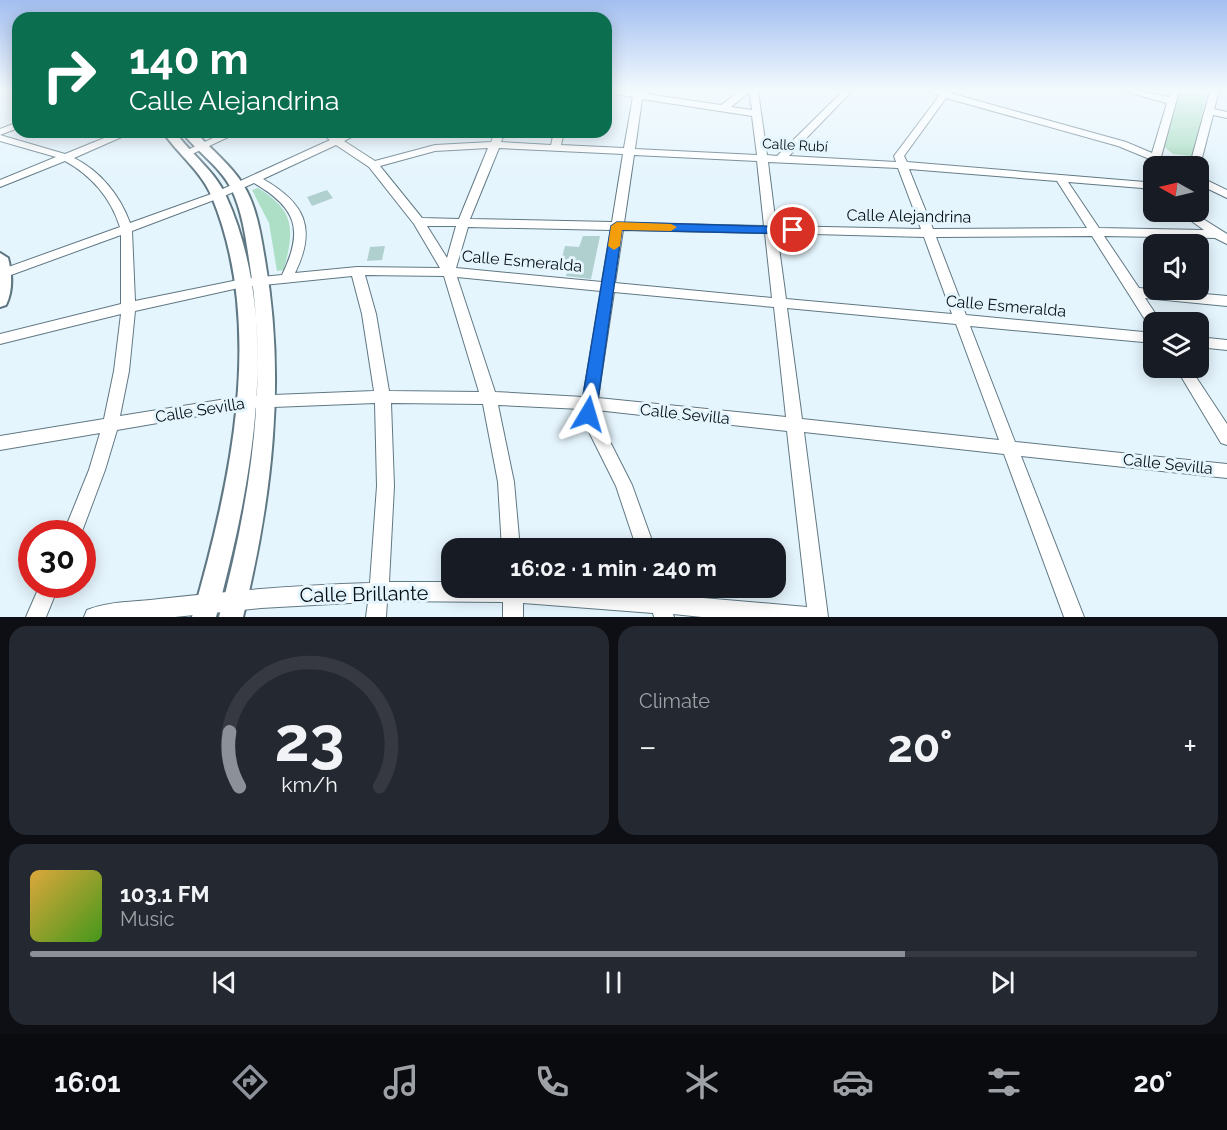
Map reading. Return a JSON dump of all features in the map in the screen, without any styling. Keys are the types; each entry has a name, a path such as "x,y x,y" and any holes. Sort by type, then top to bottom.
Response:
{"street":[{"path":"636,120 588,414 624,485 642,538"},
{"path":"758,120 816,617"},
{"path":"780,159 819,120"},
{"path":"923,120 899,156 1074,617"},
{"path":"1038,120 1122,144 1145,156"},
{"path":"1158,156 1167,120"},
{"path":"1198,156 1208,120"},
{"path":"0,138 65,158 93,176 118,206 126,229 130,307 126,360 111,423 78,520"},
{"path":"0,184 113,138"},
{"path":"174,138 204,171 218,195 253,282 267,334 266,401 258,492 234,608"},
{"path":"194,138 237,186 252,231 253,282 245,402 235,490 206,610"},
{"path":"186,153 220,138"},
{"path":"334,138 373,165 419,222 449,272 489,398 506,482 510,538"},
{"path":"0,301 1,269 126,229 218,195 345,138"},
{"path":"449,272 464,221 497,138"},
{"path":"555,148 558,138"},
{"name":"Calle Rubí","path":"373,165 435,148 494,145 903,165 1143,184"},
{"path":"255,179 279,192 297,213 301,239 299,254 287,277"},
{"path":"1061,179 1147,312"},
{"path":"1209,185 1227,195"},
{"name":"Calle Alejandrina","path":"419,222 464,221 927,233 1095,232 1222,237"},
{"path":"1200,222 1222,237"},
{"path":"357,271 376,338 387,444 385,516 375,617"},
{"name":"Calle Esmeralda","path":"0,339 130,307 253,282 357,271 449,272 1143,337"},
{"path":"1134,292 1227,301"},
{"path":"1209,343 1227,345"},
{"path":"1189,378 1227,438"},
{"name":"Calle Sevilla","path":"0,443 245,402 382,397 489,398 589,404 1227,471"},
{"name":"Calle Brillante","path":"94,617 234,608 309,594 441,592"},
{"path":"36,617 44,598"},
{"path":"513,617 514,598"},
{"name":"Calle Brillante","path":"600,598 816,617"}],"green space":[{"path":"1170,120 1201,120 1194,155 1173,154 1163,146"},
{"path":"258,188 280,205 289,223 290,243 284,270 277,271 269,223 252,190"}],"building":[{"path":"327,190 333,198 312,206 307,197"},
{"path":"583,236 600,236 591,279 566,276 568,269 559,268 565,246 579,247"},
{"path":"385,246 382,260 367,261 370,247"}],"slow traffic":[{"path":"614,246 617,226 671,227"}],"route":[{"path":"588,414 617,226 793,230"}]}
